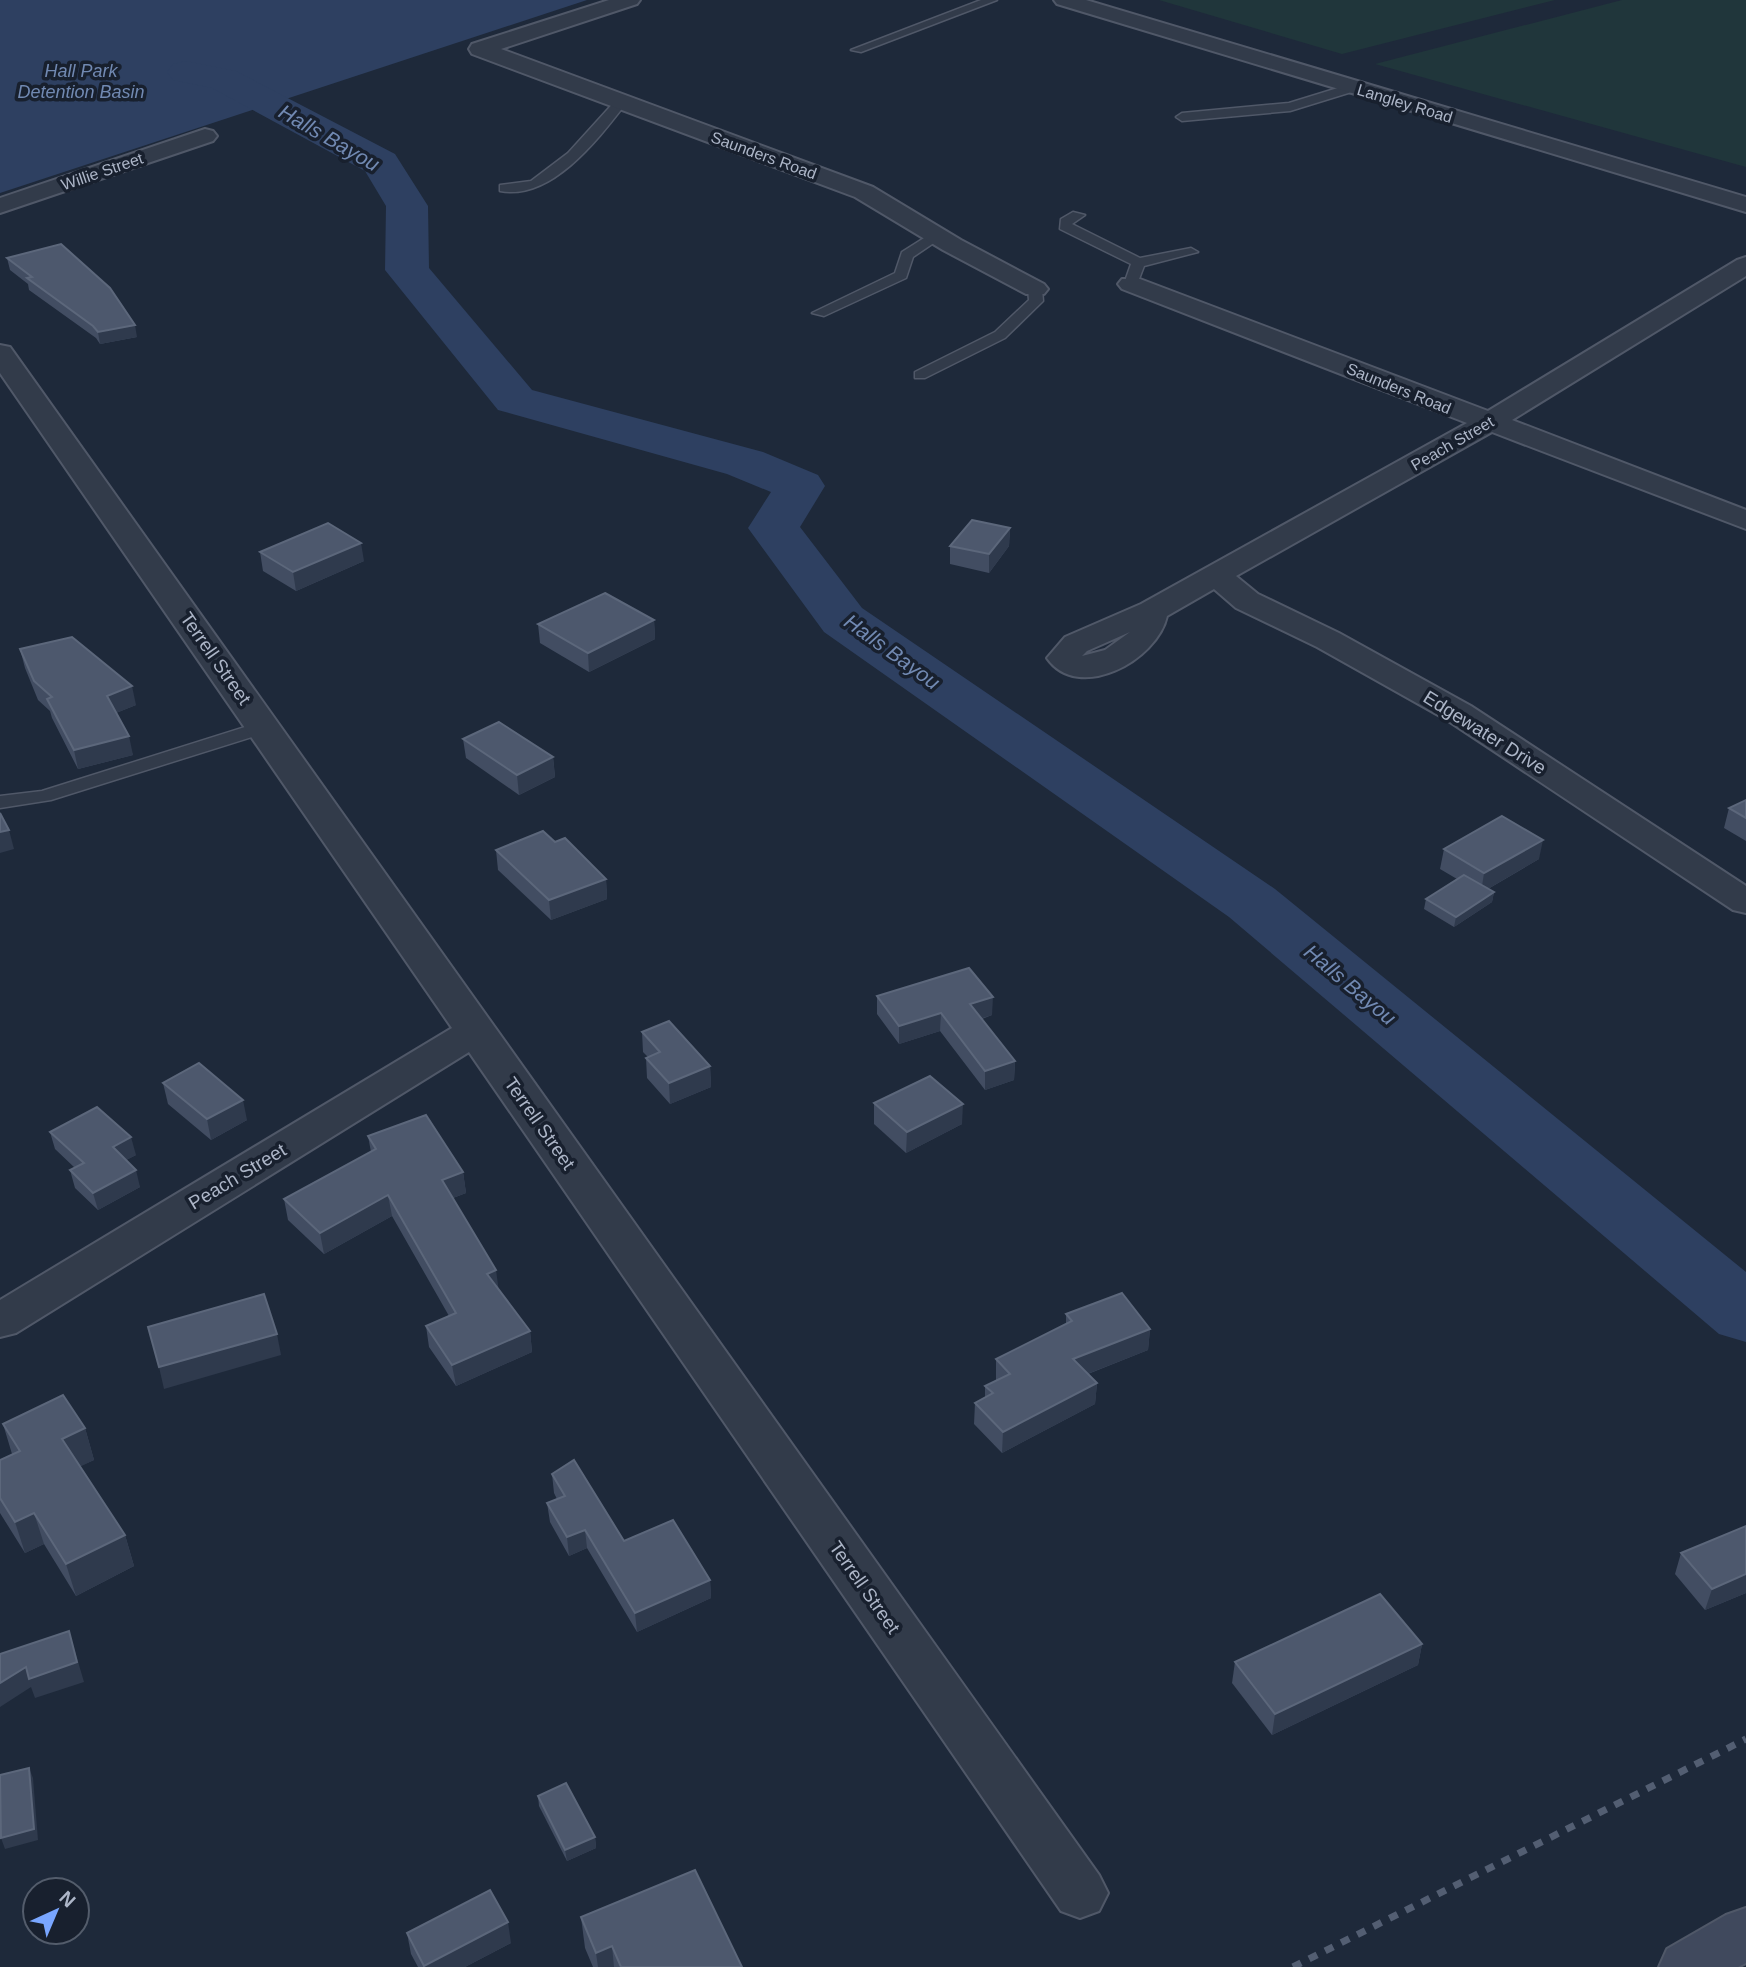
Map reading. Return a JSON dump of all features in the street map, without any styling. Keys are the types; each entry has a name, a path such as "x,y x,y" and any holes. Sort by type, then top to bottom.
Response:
{"main road":[{"path":"1687,1967 1746,1933"}],"street":[{"name":"Saunders Road","path":"630,0 480,49 864,192 937,236 1035,289"},
{"name":"Langley Road","path":"1064,0 1746,205"},
{"name":"Willie Street","path":"0,205 205,136"},
{"name":"Peach Street","path":"1152,611 1488,423 1746,265"},
{"name":"Saunders Road","path":"1135,274 1488,423 1746,520"},
{"name":"Terrell Street","path":"0,353 1080,1893"},
{"name":"Edgewater Drive","path":"1217,576 1247,601 1328,639 1459,713 1746,902"},
{"name":"Peach Street","path":"0,1321 475,1031"}],"lane":[{"path":"857,50 990,0"},
{"path":"1182,117 1290,107 1354,87"},
{"path":"505,188 535,184 563,163 621,102"},
{"path":"1078,215 1066,222 1065,226 1117,250 1135,274 1191,252"},
{"path":"819,313 901,275 906,255 937,236"},
{"path":"920,375 1000,335 1036,300 1035,289"},
{"path":"0,802 44,796 264,727"}],"green space":[{"path":"1159,0 1555,0 1342,54"},
{"path":"1622,0 1746,0 1746,167 1375,64"}],"water":[{"name":"Hall Park Detention Basin","path":"0,0 587,0 0,193"}],"building":[{"path":"61,244 110,288 135,325 98,332 27,278 32,277 7,258"},
{"path":"972,520 1010,528 989,554 950,546"},
{"path":"328,523 361,543 293,572 260,552"},
{"path":"605,593 654,620 588,653 538,624"},
{"path":"72,637 132,686 107,696 129,736 74,750 47,699 52,697 34,681 20,649"},
{"path":"499,722 553,757 517,775 463,739"},
{"path":"1746,800 1746,818 1729,808"},
{"path":"0,813 9,830 0,832"},
{"path":"1502,816 1543,840 1484,873 1444,849"},
{"path":"543,831 555,842 565,838 606,879 549,900 496,850"},
{"path":"1464,875 1494,892 1456,917 1426,899"},
{"path":"969,968 993,997 970,1004 1015,1061 985,1071 941,1013 899,1026 877,996"},
{"path":"669,1021 710,1066 669,1083 646,1058 660,1052 642,1032"},
{"path":"199,1063 243,1100 207,1119 163,1083"},
{"path":"930,1076 963,1104 907,1132 874,1103"},
{"path":"97,1107 131,1137 113,1147 136,1170 93,1193 70,1170 84,1163 50,1132"},
{"path":"426,1115 463,1172 442,1180 496,1270 487,1274 530,1331 452,1365 426,1326 456,1313 388,1195 320,1233 284,1199 376,1149 368,1136"},
{"path":"1122,1293 1150,1329 1073,1359 1097,1383 1003,1432 975,1403 993,1393 985,1386 1010,1374 996,1359 1072,1321 1066,1314"},
{"path":"264,1294 277,1334 159,1367 148,1327"},
{"path":"63,1395 85,1428 62,1439 125,1535 66,1564 34,1513 15,1522 0,1498 0,1460 20,1451 3,1424"},
{"path":"574,1460 624,1541 673,1520 710,1580 635,1613 585,1530 567,1537 547,1503 565,1496 552,1474"},
{"path":"1746,1526 1746,1574 1712,1589 1681,1553"},
{"path":"1380,1594 1422,1644 1275,1714 1235,1662"},
{"path":"69,1631 77,1662 29,1679 26,1667 0,1683 0,1654"},
{"path":"29,1768 34,1829 1,1838 0,1775"},
{"path":"566,1783 595,1837 565,1850 538,1796"},
{"path":"695,1870 742,1967 621,1967 612,1946 596,1953 581,1917"},
{"path":"490,1890 508,1922 424,1966 407,1933"}],"waterway":[{"name":"Halls Bayou","path":"186,72 223,79 381,163 407,206 407,270 515,400 745,463 800,486 774,528 843,620 1252,903 1746,1314"}],"railway":[{"path":"1293,1967 1746,1739"}]}
